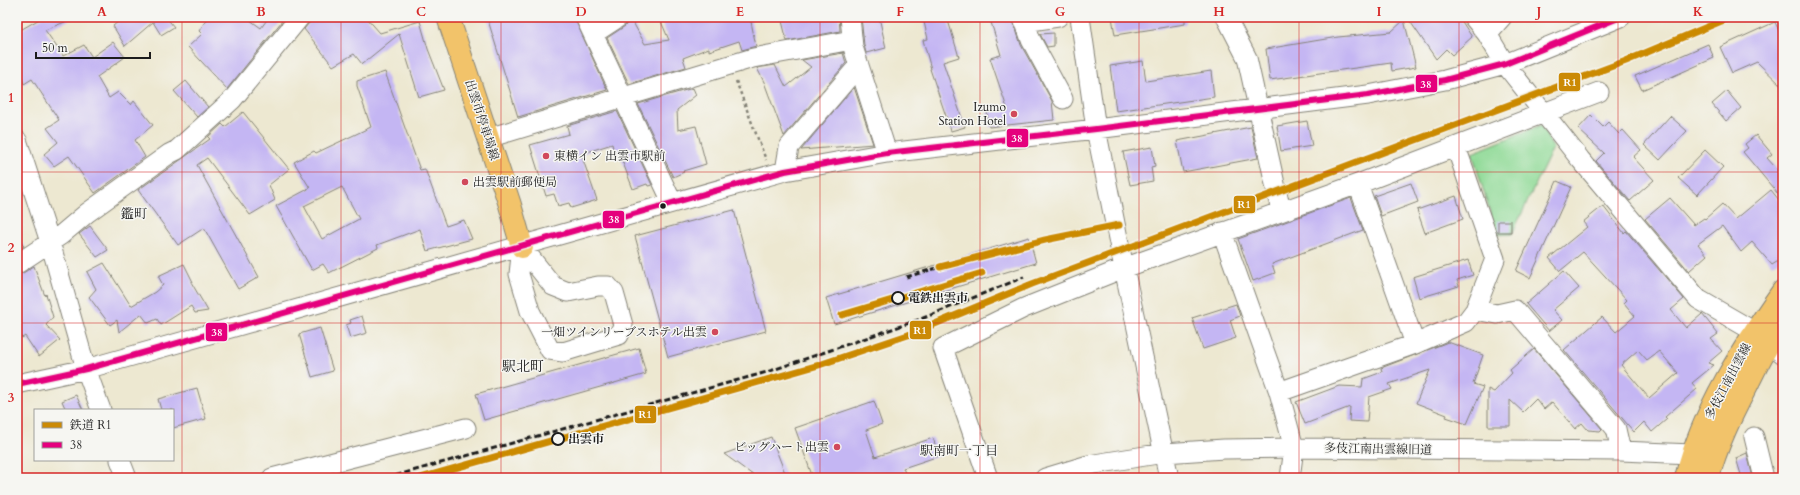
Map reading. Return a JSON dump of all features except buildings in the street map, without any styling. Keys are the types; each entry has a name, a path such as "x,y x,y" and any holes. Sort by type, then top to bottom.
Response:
{"main road":[{"name":"出雲市停車場線","path":"448,17 510,205 522,247"},
{"name":"多伎江南出雲線","path":"1769,343 1783,291"},
{"name":"多伎江南出雲線","path":"1686,478 1704,463 1769,343 1783,324"}],"street":[{"path":"17,264 50,242 87,213 169,154 177,150 232,100 300,17"},
{"path":"585,17 672,202"},
{"path":"593,34 619,17"},
{"path":"850,17 852,40 887,153"},
{"path":"1058,17 1023,19 1030,40 1063,99"},
{"path":"1080,17 1096,129 1169,478"},
{"path":"1226,17 1247,58 1281,211"},
{"path":"1473,17 1487,34 1505,64 1580,159 1698,299 1769,343"},
{"path":"1487,34 1502,17"},
{"path":"17,384 86,369 522,247 672,202 778,173 887,153 1258,110 1368,95 1445,80 1505,64 1621,17"},
{"path":"488,138 753,58 852,40"},
{"path":"778,173 789,147 859,65"},
{"path":"988,478 943,348 1024,308 1124,268 1358,184 1599,92"},
{"path":"17,140 50,242 86,369 101,409"},
{"path":"1279,392 1416,344 1466,322 1475,310 1495,259 1456,147"},
{"path":"1358,184 1416,344"},
{"path":"1222,232 1279,392 1294,448 1290,478"},
{"path":"522,247 553,286 568,292 598,286 608,286 614,293 622,325 619,335 563,352 550,350 530,311 519,274 522,247"},
{"path":"1475,310 1497,314 1515,310 1616,429 1620,451"},
{"path":"272,478 466,428"},
{"path":"1754,437 1764,478"},
{"name":"多伎江南出雲線旧道","path":"1045,478 1088,465 1164,453 1224,449 1294,448 1620,451 1704,463"},
{"path":"120,461 127,478"}],"path":[{"path":"730,65 778,173"}],"green space":[{"path":"1541,125 1553,148 1512,234 1497,235 1472,153"}],"railway":[{"path":"906,277 968,259"},
{"path":"842,315 969,277"},
{"path":"387,478 767,372 921,319 1024,277"}],"rail line":[{"name":"R1","path":"420,478 819,365 908,335 1032,284 1626,61 1731,17"},
{"name":"R1","path":"940,267 1045,240 1119,225"},
{"name":"R1","path":"842,315 982,273"}],"transit line":[{"name":"38","path":"17,384 86,369 785,171 887,153 1368,95 1445,80 1505,64 1621,17"}],"place":[{"name":"Izumo Station Hotel","path":"1014,114"},
{"name":"東横イン 出雲市駅前","path":"546,156"},
{"name":"出雲駅前郵便局","path":"465,182"},
{"name":"電鉄出雲市","path":"898,298"},
{"name":"一畑ツインリーブスホテル出雲","path":"715,332"},
{"name":"出雲市","path":"558,439"},
{"name":"ビッグハート出雲","path":"837,447"}],"district":[{"name":"鑑町","path":"134,214"},
{"name":"駅北町","path":"523,366"},
{"name":"駅南町一丁目","path":"959,451"}]}
